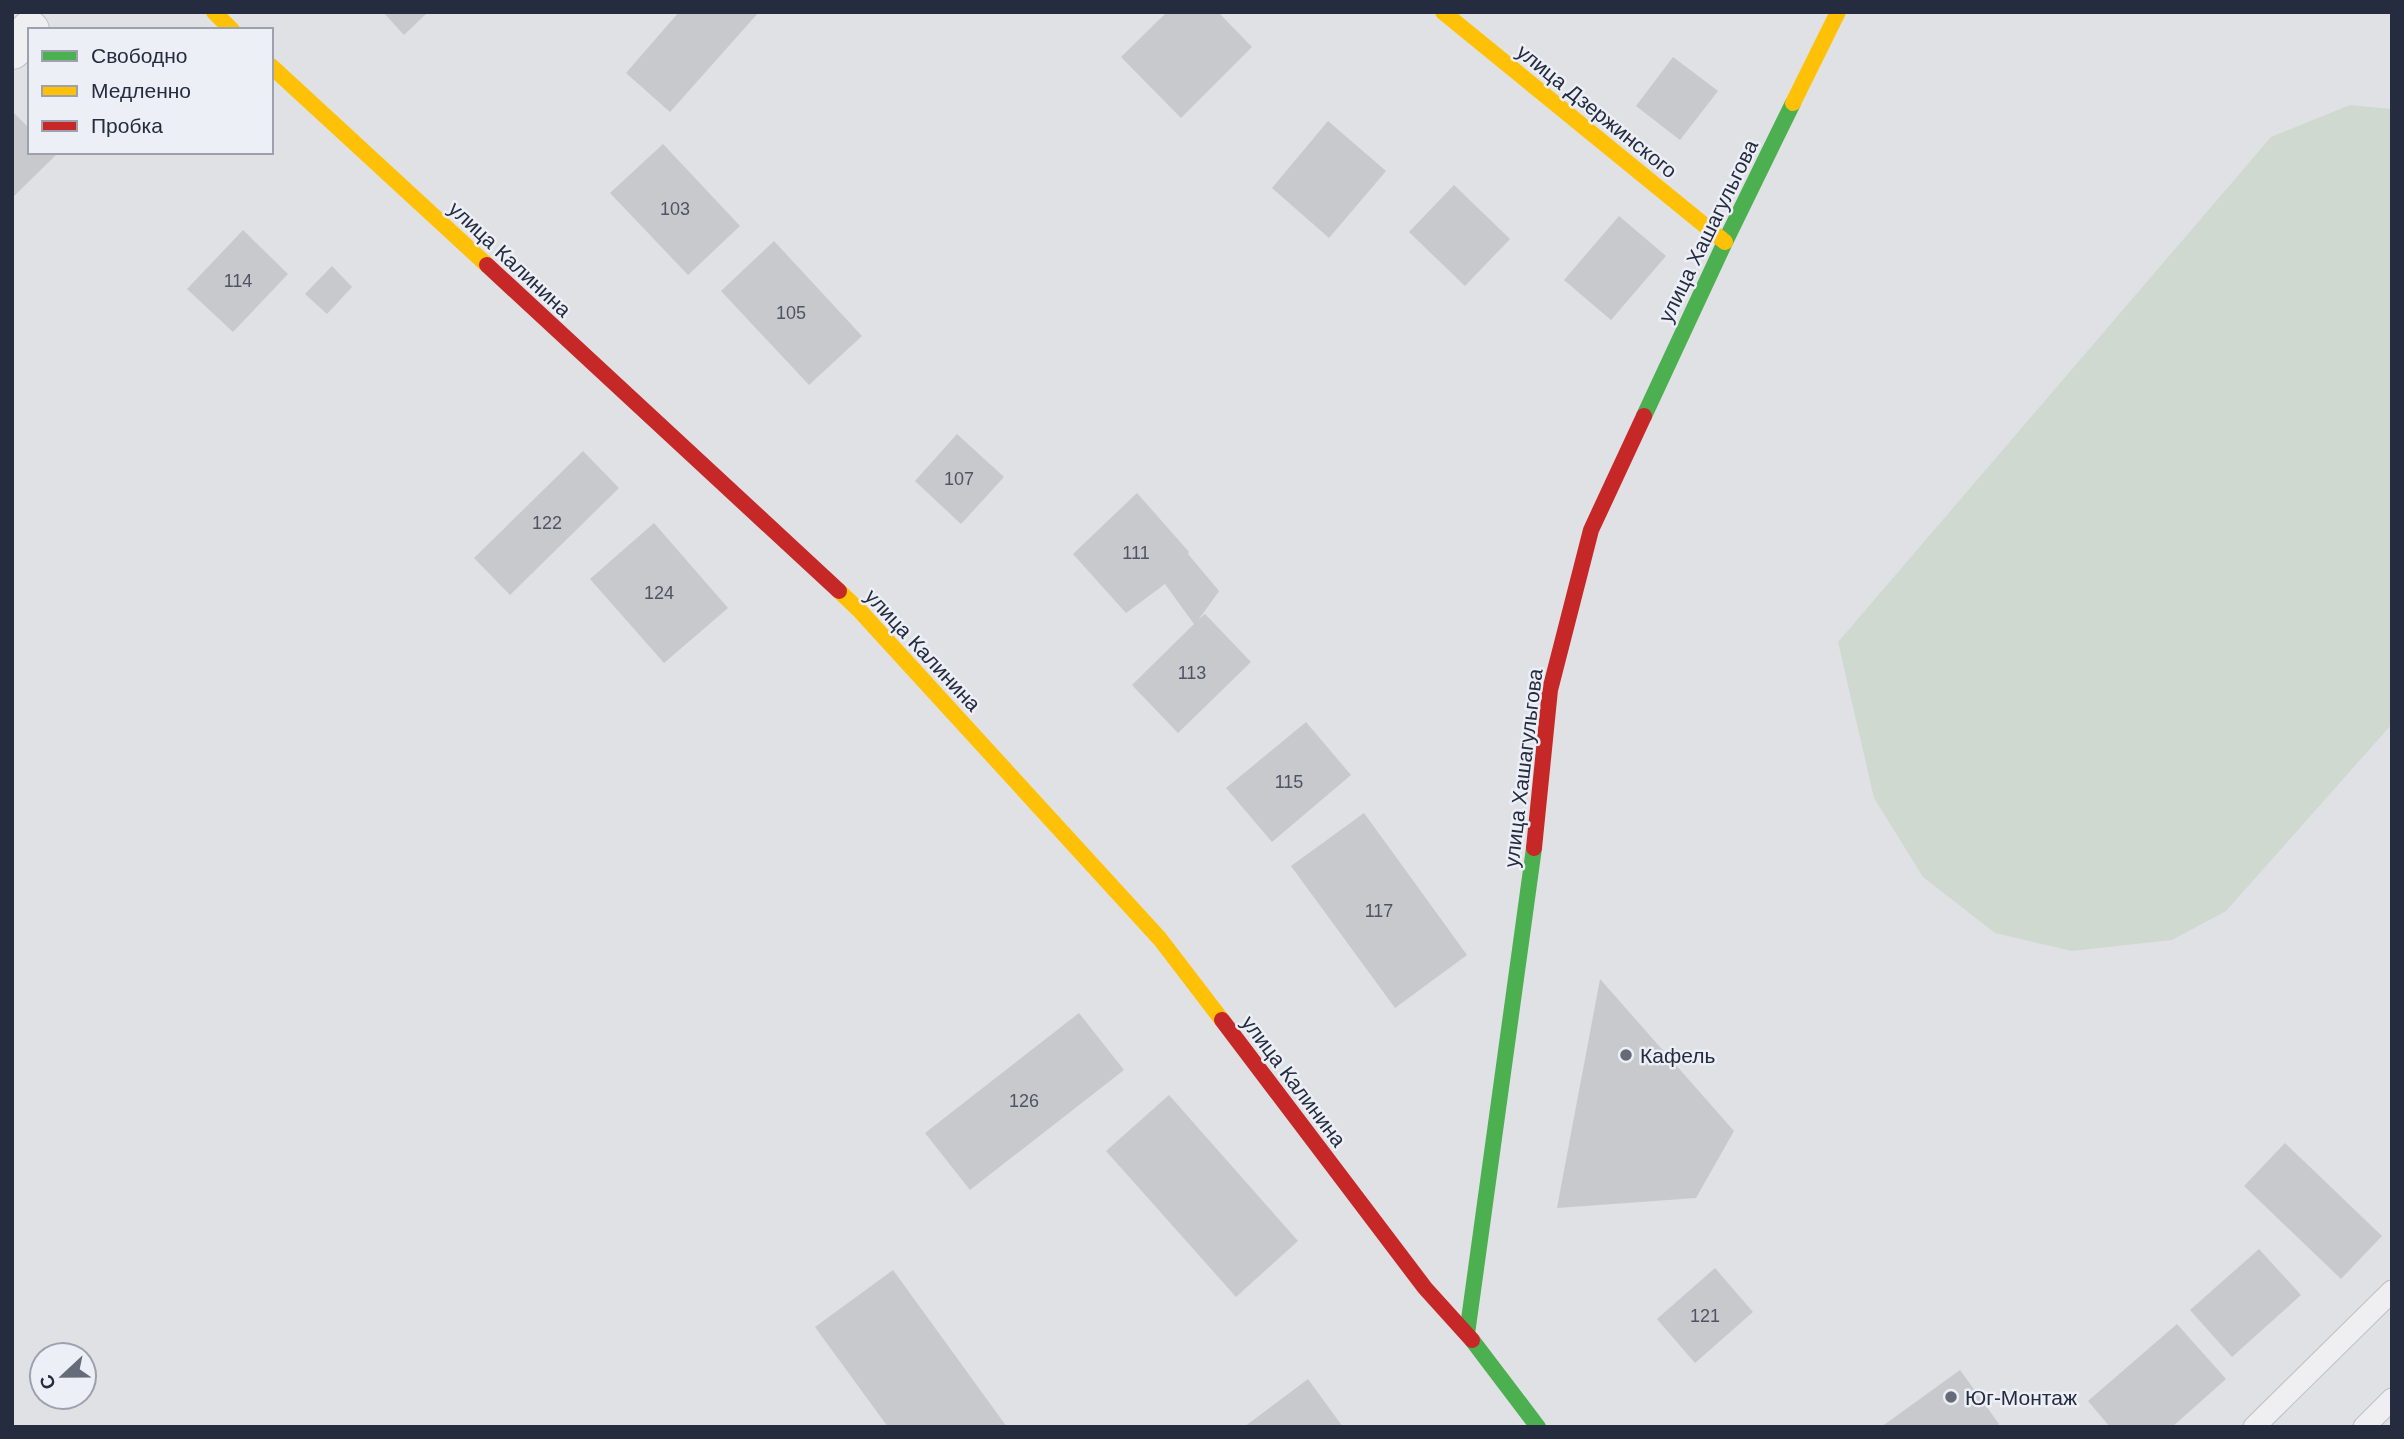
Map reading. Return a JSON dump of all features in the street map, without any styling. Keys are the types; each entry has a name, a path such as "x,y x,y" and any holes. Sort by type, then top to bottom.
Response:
{"street":[{"path":"32,28 45,12"},
{"path":"214,12 230,28"},
{"name":"улица Дзержинского","path":"1443,12 1725,242"},
{"name":"улица Хашагульгова","path":"1467,1334 1532,866 1550,690 1591,530 1725,242 1838,12"},
{"path":"12,50 28,32"},
{"name":"улица Калинина","path":"273,68 860,611 1160,939 1425,1288 1467,1334 1538,1427"}],"lane":[{"path":"2254,1427 2392,1291"},
{"path":"2364,1427 2392,1399"}],"shaded area":[{"path":"2350,105 2392,109 2392,724 2226,911 2172,940 2072,951 1995,933 1923,877 1874,798 1838,642 2271,137"}],"building":[{"path":"383,12 428,12 404,35"},
{"path":"679,12 759,12 670,112 626,73"},
{"path":"1167,12 1218,12 1252,47 1181,118 1121,57"},
{"path":"1673,57 1718,91 1680,140 1636,106"},
{"path":"12,111 28,127 28,154 56,155 12,198"},
{"path":"1328,121 1386,171 1329,238 1272,188"},
{"path":"663,144 740,226 688,275 610,193"},
{"path":"1454,185 1510,239 1465,286 1409,232"},
{"path":"1619,216 1666,256 1611,320 1564,280"},
{"path":"243,230 288,274 233,332 187,289"},
{"path":"774,241 862,336 809,385 721,291"},
{"path":"332,266 352,287 327,314 305,294"},
{"path":"957,434 1004,477 961,524 915,481"},
{"path":"583,451 619,488 510,595 474,558"},
{"path":"1137,493 1219,591 1199,619 1205,614 1251,662 1178,733 1132,685 1194,624 1165,584 1126,613 1073,554"},
{"path":"654,523 728,608 664,663 590,579"},
{"path":"1306,722 1351,775 1272,842 1226,788"},
{"path":"1364,813 1467,955 1395,1008 1291,866"},
{"name":"Кафель","path":"1600,979 1734,1131 1696,1198 1557,1208"},
{"path":"1079,1013 1124,1070 970,1190 925,1133"},
{"path":"1169,1095 1298,1241 1236,1297 1106,1151"},
{"path":"2285,1143 2382,1236 2341,1279 2244,1186"},
{"path":"2259,1249 2301,1295 2232,1357 2190,1310"},
{"path":"1715,1268 1753,1312 1695,1363 1657,1319"},
{"path":"893,1270 1007,1427 888,1427 815,1327"},
{"path":"2177,1324 2226,1379 2172,1427 2110,1427 2088,1401"},
{"name":"Юг-Монтаж","path":"1960,1370 1999,1424 1996,1427 1881,1427"},
{"path":"1308,1379 1343,1427 1244,1427"}],"traffic: fast":[{"path":"1644,416 1793,103"},
{"path":"1467,1334 1534,848"},
{"path":"1472,1340 1538,1427"}],"traffic: slow":[{"path":"214,12 230,28"},
{"path":"1443,12 1725,242"},
{"path":"1793,103 1838,12"},
{"path":"273,68 487,265"},
{"path":"839,591 1160,939 1222,1020"}],"traffic: jam":[{"path":"487,265 839,591"},
{"path":"1534,848 1550,690 1591,530 1644,416"},
{"path":"1222,1020 1425,1288 1472,1340"}],"place":[{"name":"Кафель","path":"1626,1055"},
{"name":"Юг-Монтаж","path":"1951,1397"}]}
